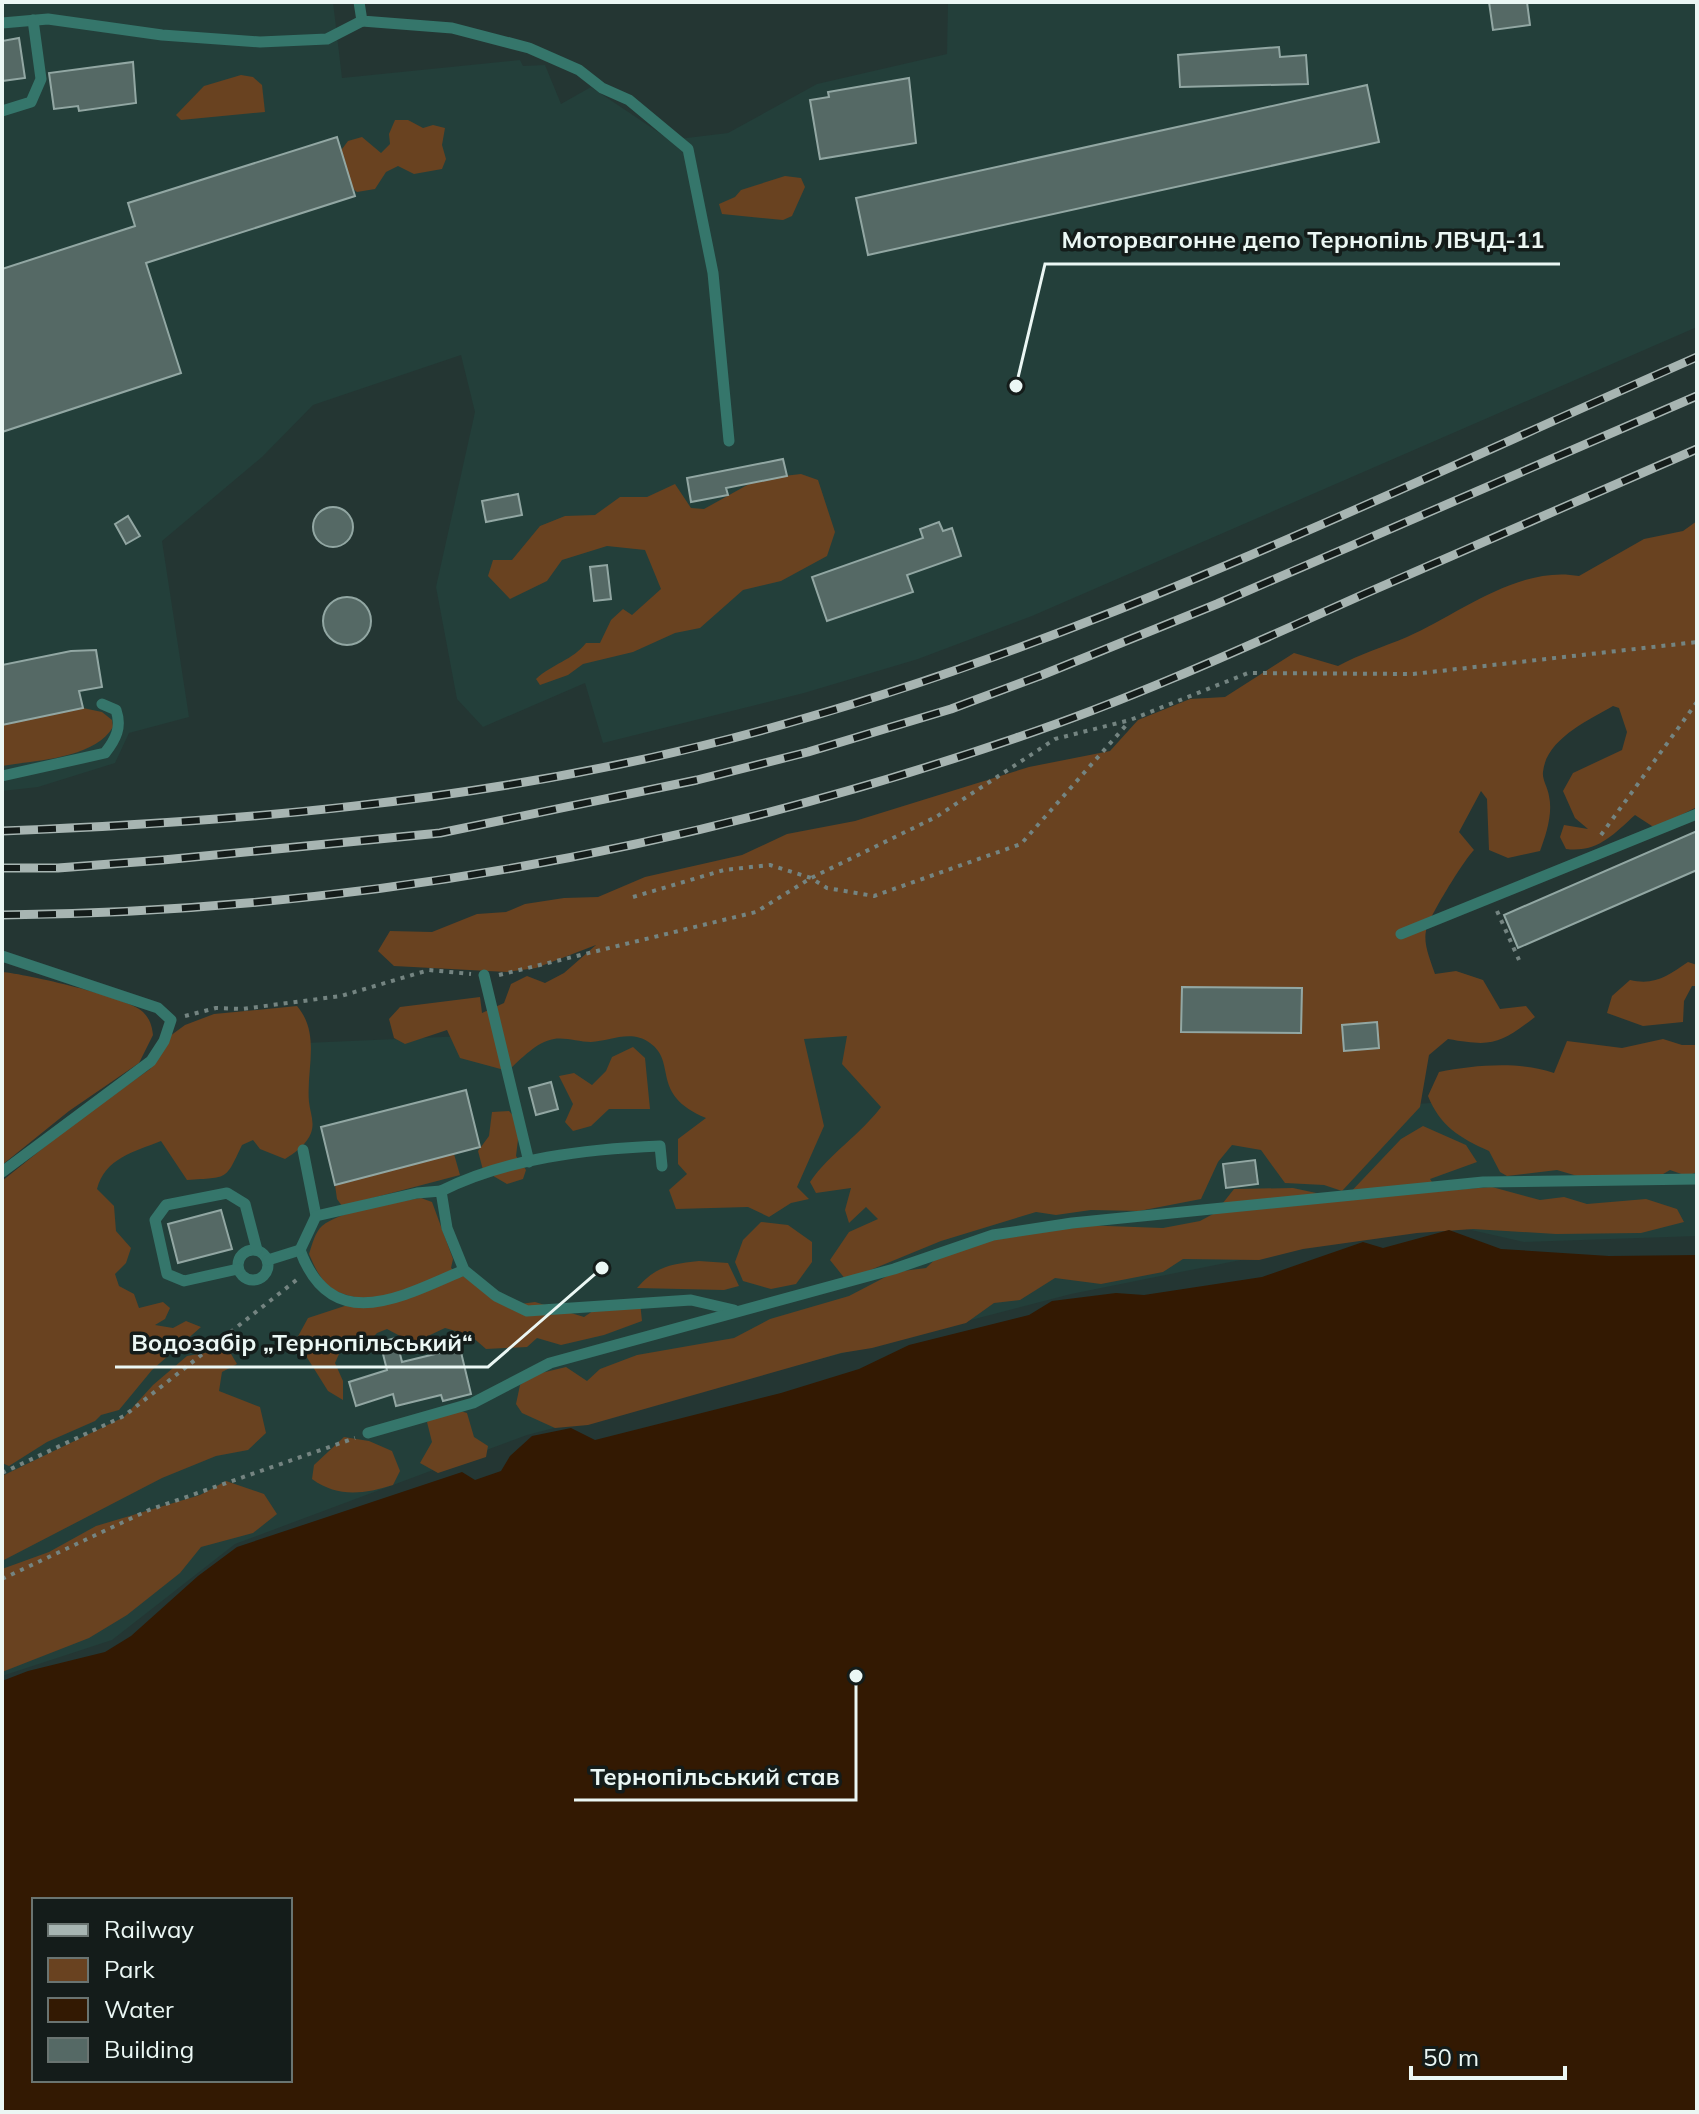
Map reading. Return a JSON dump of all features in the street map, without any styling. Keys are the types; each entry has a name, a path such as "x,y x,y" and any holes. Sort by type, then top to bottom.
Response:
{"lane":[{"path":"359,2 362,21"},
{"path":"2,111 31,102 41,79 33,20"},
{"path":"2,23 33,20 260,42 327,39 362,21 452,28 529,48 579,70 602,88 629,100 688,149 713,273 729,441"},
{"path":"2,776 105,753 116,739 120,721 116,710 102,704"},
{"path":"1401,934 1697,814"},
{"path":"2,956 158,1008 171,1020 164,1041 151,1061 2,1172"},
{"path":"484,975 529,1162"},
{"path":"316,1216 417,1193 441,1191 465,1179 529,1162 660,1146 662,1166"},
{"path":"303,1150 316,1216 300,1250 308,1271 329,1293 353,1303 389,1302 464,1270"},
{"path":"368,1433 473,1403 550,1363 894,1269 993,1235 1072,1223 1483,1182 1697,1179"},
{"path":"441,1191 447,1228 464,1270 496,1296 527,1311 691,1300 735,1311"},
{"path":"238,1269 184,1281 167,1274 155,1220 166,1205 227,1193 245,1204 257,1250 268,1260"},
{"path":"257,1250 249,1250 239,1257 238,1269 246,1279 258,1280 267,1272 268,1260"},
{"path":"268,1260 300,1250"}],"path":[{"path":"171,1020 216,1008 242,1009 341,996 429,970 495,976 756,912 811,878 936,817 1055,739 1130,720 1248,673 1413,674 1697,642"},
{"path":"1600,836 1697,702"},
{"path":"633,897 724,870 770,865 811,878 827,888 874,896 1021,844 1130,720"},
{"path":"1491,898 1519,960"},
{"path":"2,1473 124,1416 308,1271"},
{"path":"2,1579 149,1510 368,1433"}],"shaded area":[{"path":"2,2 333,2 342,78 520,60 523,66 545,65 561,104 591,87 670,140 728,133 817,84 947,54 948,2 1697,2 1697,327 1032,616 918,659 804,693 603,743 585,683 483,727 457,699 436,587 475,412 461,355 313,405 262,457 162,541 189,717 129,733 115,763 38,787 2,791"},
{"path":"1112,907 1162,1124 1697,1082 1697,1236 1524,1242 1449,1225 1360,1236 1071,1294 527,1435 235,1544 112,1640 2,1676 2,1218 236,1046 673,1027"}],"green space":[{"path":"241,75 253,77 262,85 265,112 181,120 176,115 204,86"},
{"path":"395,120 408,120 423,128 433,125 445,128 442,145 446,159 442,169 414,174 398,166 386,172 375,189 357,192 344,181 339,153 348,141 362,137 381,153 390,144 389,134"},
{"path":"785,176 801,178 805,187 792,216 783,220 722,214 719,204 735,197 741,190"},
{"path":"801,474 818,480 835,532 827,556 781,581 743,590 700,628 675,633 633,652 583,664 568,675 540,685 536,679 575,654 586,643 600,643 611,620 623,609 632,615 661,589 645,550 607,546 562,560 547,581 510,599 488,576 493,560 512,560 540,526 565,516 595,515 620,497 647,497 675,484 691,508 704,509 758,479"},
{"path":"1697,521 1697,807 1655,828 1635,815 1612,836 1596,845 1577,850 1566,849 1560,837 1564,825 1588,829 1575,818 1563,791 1573,773 1622,750 1627,732 1619,708 1613,706 1560,740 1546,760 1543,775 1550,810 1540,851 1508,858 1489,850 1487,799 1481,791 1459,832 1474,850 1433,914 1426,931 1426,947 1435,974 1456,971 1483,980 1500,1009 1526,1006 1535,1017 1504,1038 1486,1043 1448,1039 1429,1055 1420,1107 1342,1191 1324,1185 1285,1183 1261,1150 1232,1145 1218,1162 1201,1199 1139,1211 1091,1210 1056,1215 1036,1212 941,1241 846,1280 830,1260 849,1232 878,1219 866,1207 849,1223 845,1210 851,1188 816,1193 810,1182 881,1107 842,1064 847,1036 804,1039 824,1126 797,1187 809,1199 791,1203 769,1217 748,1207 676,1209 669,1190 687,1174 678,1164 678,1139 706,1118 677,1099 658,1051 643,1039 628,1036 591,1042 554,1039 535,1047 508,1071 460,1058 447,1030 405,1044 394,1038 389,1019 400,1007 480,997 482,1013 504,1003 511,984 527,976 545,983 564,973 596,945 536,968 507,972 394,966 378,951 390,931 432,932 477,914 506,912 525,904 564,898 598,897 645,877 742,855 787,834 855,821 1029,767 1110,751 1138,720 1190,699 1225,697 1294,653 1338,666 1407,637 1512,584 1557,575 1579,576 1644,539 1683,531"},
{"path":"83,708 102,712 112,720 113,727 104,738 78,752 2,766 2,725"},
{"path":"1688,962 1697,965 1697,986 1692,986 1684,1001 1683,1022 1643,1026 1607,1013 1612,996 1630,980 1654,980"},
{"path":"2,972 76,987 134,1006 147,1017 153,1035 139,1063 69,1111 2,1165"},
{"path":"297,1006 309,1028 311,1040 309,1102 312,1129 300,1148 285,1159 260,1149 253,1140 242,1145 224,1175 187,1180 161,1141 114,1163 101,1178 97,1189 114,1206 116,1231 131,1248 126,1263 115,1274 119,1286 134,1294 139,1308 163,1302 170,1308 165,1319 155,1325 173,1328 186,1321 201,1327 152,1370 119,1410 101,1415 95,1421 47,1442 9,1466 2,1463 2,1181 78,1120 150,1069 170,1036 185,1025 214,1014"},
{"path":"1663,1039 1682,1045 1697,1045 1697,1172 1687,1176 1670,1170 1658,1177 1584,1178 1557,1170 1507,1176 1500,1172 1489,1151 1460,1136 1445,1123 1428,1096 1439,1072 1497,1065 1554,1073 1567,1041 1622,1048"},
{"path":"633,1047 645,1058 650,1109 609,1109 591,1126 573,1131 565,1122 573,1104 559,1076 574,1073 592,1085 606,1071 612,1057"},
{"path":"509,1111 520,1123 516,1156 526,1170 523,1179 507,1184 483,1170 478,1151 489,1136 492,1112"},
{"path":"1423,1126 1466,1145 1477,1162 1430,1179 1438,1191 1492,1187 1540,1200 1564,1197 1587,1204 1646,1199 1677,1209 1684,1222 1641,1233 1556,1234 1473,1229 1417,1233 1303,1249 1259,1260 1183,1259 1163,1272 1101,1284 1055,1278 1020,1300 994,1303 966,1323 841,1353 588,1425 555,1428 522,1413 516,1404 520,1385 533,1375 566,1367 587,1381 600,1369 637,1355 734,1338 770,1319 849,1296 895,1272 926,1268 947,1248 1079,1225 1163,1228 1200,1221 1215,1213 1234,1189 1293,1188 1344,1199 1401,1139"},
{"path":"454,1154 460,1175 342,1206 337,1199 335,1185"},
{"path":"421,1198 432,1202 453,1259 451,1268 507,1306 535,1302 584,1317 606,1302 640,1302 642,1321 604,1335 561,1345 537,1338 527,1347 486,1349 470,1335 445,1328 413,1343 387,1329 377,1333 362,1349 343,1345 335,1363 343,1381 343,1400 328,1391 296,1340 308,1318 366,1299 336,1291 324,1281 309,1254 314,1239 322,1226 341,1216"},
{"path":"761,1222 788,1225 812,1242 812,1262 796,1284 771,1289 743,1281 735,1262 743,1240"},
{"path":"699,1261 728,1263 739,1286 724,1290 637,1288 665,1267"},
{"path":"228,1349 237,1364 222,1372 219,1391 260,1407 266,1433 248,1450 216,1456 162,1478 2,1561 2,1476 124,1417 153,1385 187,1356"},
{"path":"447,1407 467,1413 474,1437 488,1446 486,1457 438,1473 420,1463 432,1442 427,1422"},
{"path":"344,1437 369,1441 392,1451 400,1471 393,1485 372,1491 341,1492 312,1479 314,1465"},
{"path":"226,1481 264,1494 277,1514 253,1533 201,1547 180,1573 127,1615 89,1638 2,1672 2,1569 49,1552 96,1526 200,1495"}],"water":[{"path":"1449,1230 1501,1249 1609,1256 1697,1255 1697,2112 2,2112 2,1681 28,1671 105,1652 131,1636 198,1576 237,1547 462,1472 475,1480 501,1471 510,1456 532,1436 571,1428 595,1440 781,1393 859,1369 909,1345 1029,1315 1052,1301 1116,1293 1144,1295 1262,1277 1363,1242 1383,1248"}],"building":[{"path":"1489,2 1527,2 1530,25 1493,30"},
{"path":"19,38 25,78 2,81 2,41"},
{"path":"1279,47 1280,57 1306,55 1308,84 1180,87 1178,55"},
{"path":"133,62 136,103 79,111 78,106 54,109 49,73"},
{"path":"909,78 916,143 820,159 810,100 829,97 828,92"},
{"path":"1367,85 1379,142 868,255 856,198"},
{"path":"337,137 355,196 146,263 181,373 2,432 2,269 135,226 128,203"},
{"path":"783,459 787,476 726,488 728,495 691,502 687,478"},
{"path":"518,494 522,515 486,522 482,501"},
{"path":"333,507 347,513 353,527 347,541 333,547 319,541 313,527 319,513"},
{"path":"128,516 140,536 126,544 115,524"},
{"path":"939,522 943,531 952,528 961,556 907,575 913,592 827,621 812,577 923,538 920,529"},
{"path":"607,565 611,599 594,601 590,567"},
{"path":"347,597 364,604 371,621 364,638 347,645 330,638 323,621 330,604"},
{"path":"96,650 102,687 79,691 83,708 2,725 2,665 71,651"},
{"path":"1697,831 1697,870 1518,948 1504,915"},
{"path":"1182,987 1302,988 1301,1033 1181,1032"},
{"path":"1377,1022 1379,1048 1344,1051 1342,1025"},
{"path":"551,1082 558,1109 536,1115 529,1088"},
{"path":"466,1090 480,1147 335,1185 321,1127"},
{"path":"1255,1160 1258,1184 1226,1188 1223,1164"},
{"path":"221,1210 232,1249 178,1263 168,1224"},
{"path":"396,1338 402,1362 460,1348 471,1394 443,1401 441,1395 396,1406 393,1394 356,1406 349,1382 387,1370 380,1342"}],"railway":[{"path":"2,831 266,815 441,795 615,765 701,746 830,711 957,670 1207,574 1697,357"},
{"path":"2,868 58,868 163,860 440,833 697,780 808,752 951,709 1042,675 1217,604 1697,396"},
{"path":"2,915 131,911 260,902 388,887 516,867 642,842 892,778 1016,738 1148,689 1697,449"}],"place":[{"name":"Моторвагонне депо Тернопіль ЛВЧД-11","path":"1016,386"},
{"name":"Водозабір „Тернопільський“","path":"602,1268"},
{"name":"Тернопільський став","path":"856,1676"}]}
